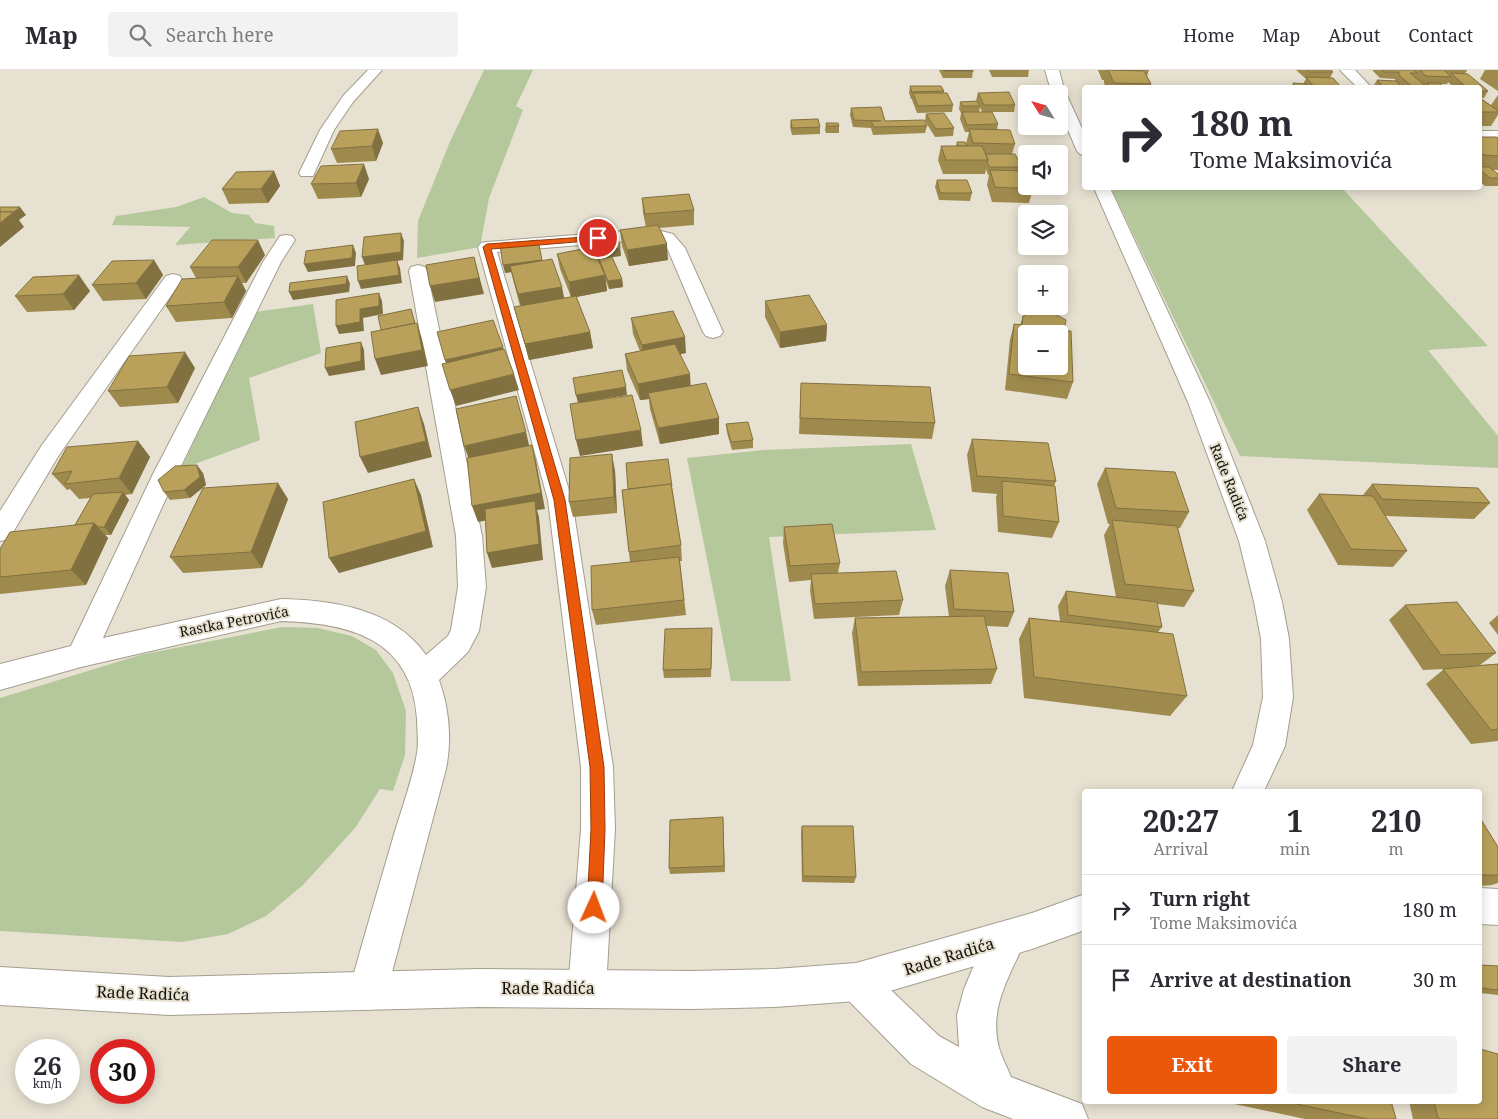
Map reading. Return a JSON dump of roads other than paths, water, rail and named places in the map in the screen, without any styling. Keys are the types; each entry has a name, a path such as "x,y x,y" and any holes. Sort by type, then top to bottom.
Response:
{"street":[{"path":"307,173 326,130 348,99 375,70"},
{"path":"1052,70 1057,89 1082,144"},
{"path":"1347,70 1363,85"},
{"path":"1482,136 1498,135"},
{"name":"Rade Radića","path":"1103,190 1199,402 1252,541 1275,639 1278,697 1269,746 1253,788"},
{"path":"587,989 595,898 598,829 597,767 560,500 487,247 653,234 667,238 676,248 713,332"},
{"path":"81,655 165,474 272,262 286,240"},
{"path":"418,271 469,536 472,587 465,631 458,644 424,674"},
{"path":"0,532 50,452 173,280"},
{"name":"Rastka Petrovića","path":"0,677 81,655 281,610 302,609 333,612 384,631 406,650 424,674 434,710 432,756 368,991"},
{"path":"1482,906 1498,907"},
{"name":"Rade Radića","path":"0,986 169,996 478,988 693,990 775,988 856,982 912,968 1082,913"},
{"path":"997,1092 978,1046 975,1015 977,1002 988,975 1008,938"},
{"path":"856,982 925,1050 997,1092 1067,1119"}]}
